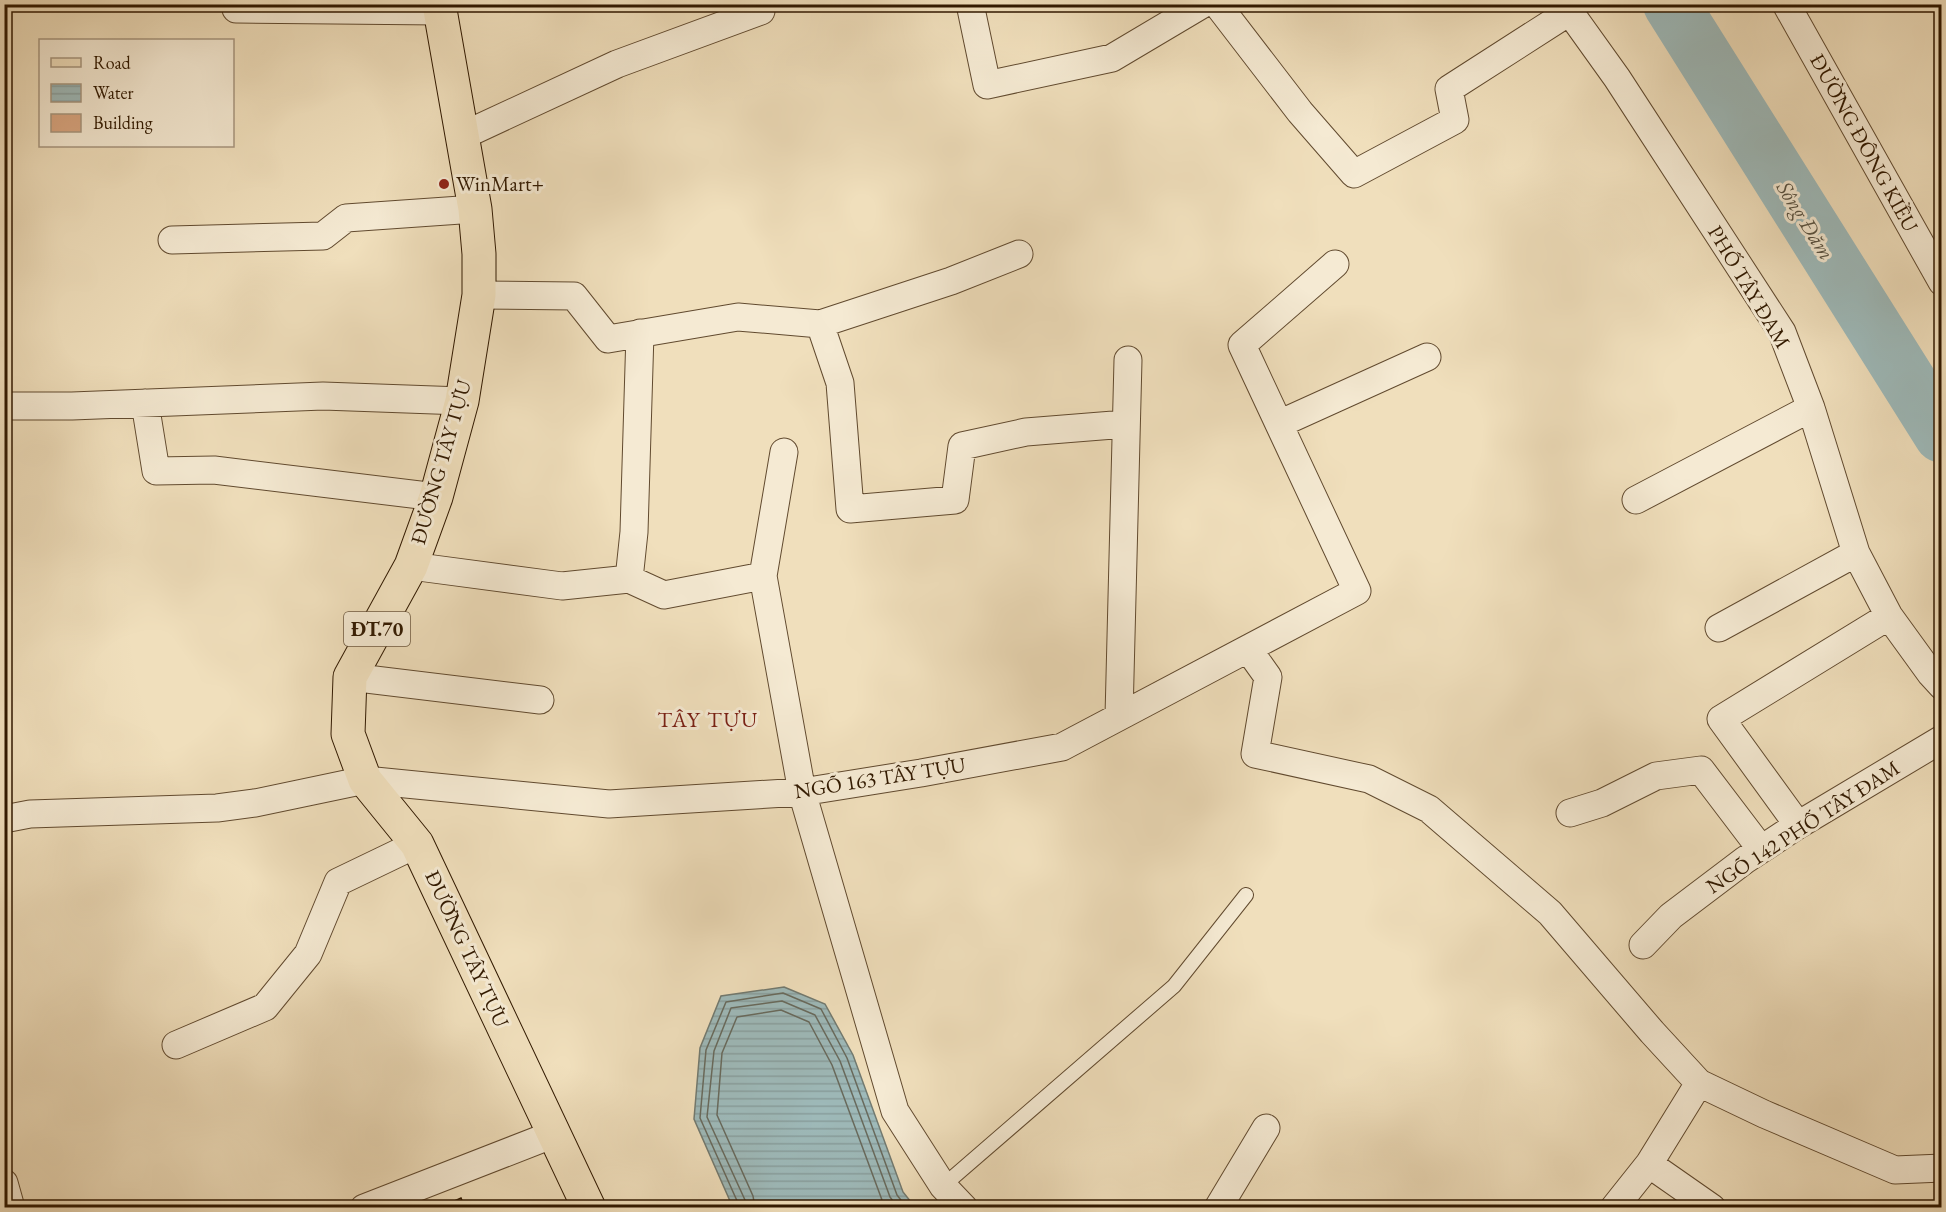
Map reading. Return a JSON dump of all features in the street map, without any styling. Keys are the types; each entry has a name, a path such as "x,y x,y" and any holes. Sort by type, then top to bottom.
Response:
{"main road":[{"name":"ĐƯỜNG TÂY TỰU","path":"440,8 475,209 479,254 479,295 462,400 436,497 411,566 350,677 348,734 365,780 417,844 589,1208"}],"street":[{"path":"236,4 236,9 440,8"},
{"path":"970,4 987,85 1112,58 1203,4"},
{"path":"1217,4 1300,112 1354,174 1455,120 1449,89 1567,8"},
{"name":"ĐƯỜNG ĐÔNG KIỀU","path":"1786,4 1941,282"},
{"name":"PHỐ TÂY ĐAM","path":"1567,8 1617,78 1782,332 1811,408 1856,553 1889,616 1941,686"},
{"path":"462,136 617,64 761,11"},
{"path":"172,240 323,236 346,218 475,209"},
{"path":"479,295 574,296 608,339 738,317 820,324 951,281 1019,254"},
{"path":"1335,264 1242,345 1279,424 1427,357"},
{"path":"820,324 840,382 850,509 955,500 962,446 1026,432 1126,424"},
{"path":"629,579 634,532 640,333"},
{"path":"1119,716 1128,360"},
{"path":"4,406 323,396 462,400"},
{"path":"145,403 156,471 214,470 436,497"},
{"path":"1636,500 1811,408"},
{"name":"NGÕ 163 TÂY TỰU","path":"4,819 30,814 217,808 255,803 365,780 609,804 802,792 1062,747 1357,591 1279,424"},
{"path":"784,453 763,576 802,792 895,1111 943,1186 964,1208"},
{"path":"1719,628 1856,553"},
{"path":"411,566 562,586 629,579 664,595 763,576"},
{"path":"1798,825 1721,719 1889,616"},
{"path":"1248,649 1268,677 1256,754 1369,779 1429,809 1550,912 1652,1032 1700,1083 1764,1114 1895,1170 1941,1168"},
{"path":"350,677 540,700"},
{"name":"NGÕ 142 PHỐ TÂY ĐAM","path":"1643,945 1671,916 1761,849 1941,739"},
{"path":"1570,813 1602,803 1656,776 1701,770 1761,849"},
{"path":"176,1045 265,1007 308,954 338,882 417,844"},
{"path":"1614,1208 1648,1164 1700,1083"},
{"path":"1218,1208 1266,1128"},
{"path":"364,1208 554,1134"},
{"path":"1648,1164 1712,1208"},
{"path":"4,1184 11,1208"}],"lane":[{"path":"943,1186 1174,987 1246,895"}],"water":[{"path":"784,987 825,1004 853,1055 903,1192 915,1207 734,1208 694,1119 700,1048 721,996"}],"building":[{"path":"461,1198 465,1208 439,1208"}],"waterway":[{"name":"Sông Đăm","path":"1671,4 1942,435"}],"place":[{"name":"WinMart+","path":"444,184"}],"district":[{"name":"TÂY TỰU","path":"708,719"}]}
